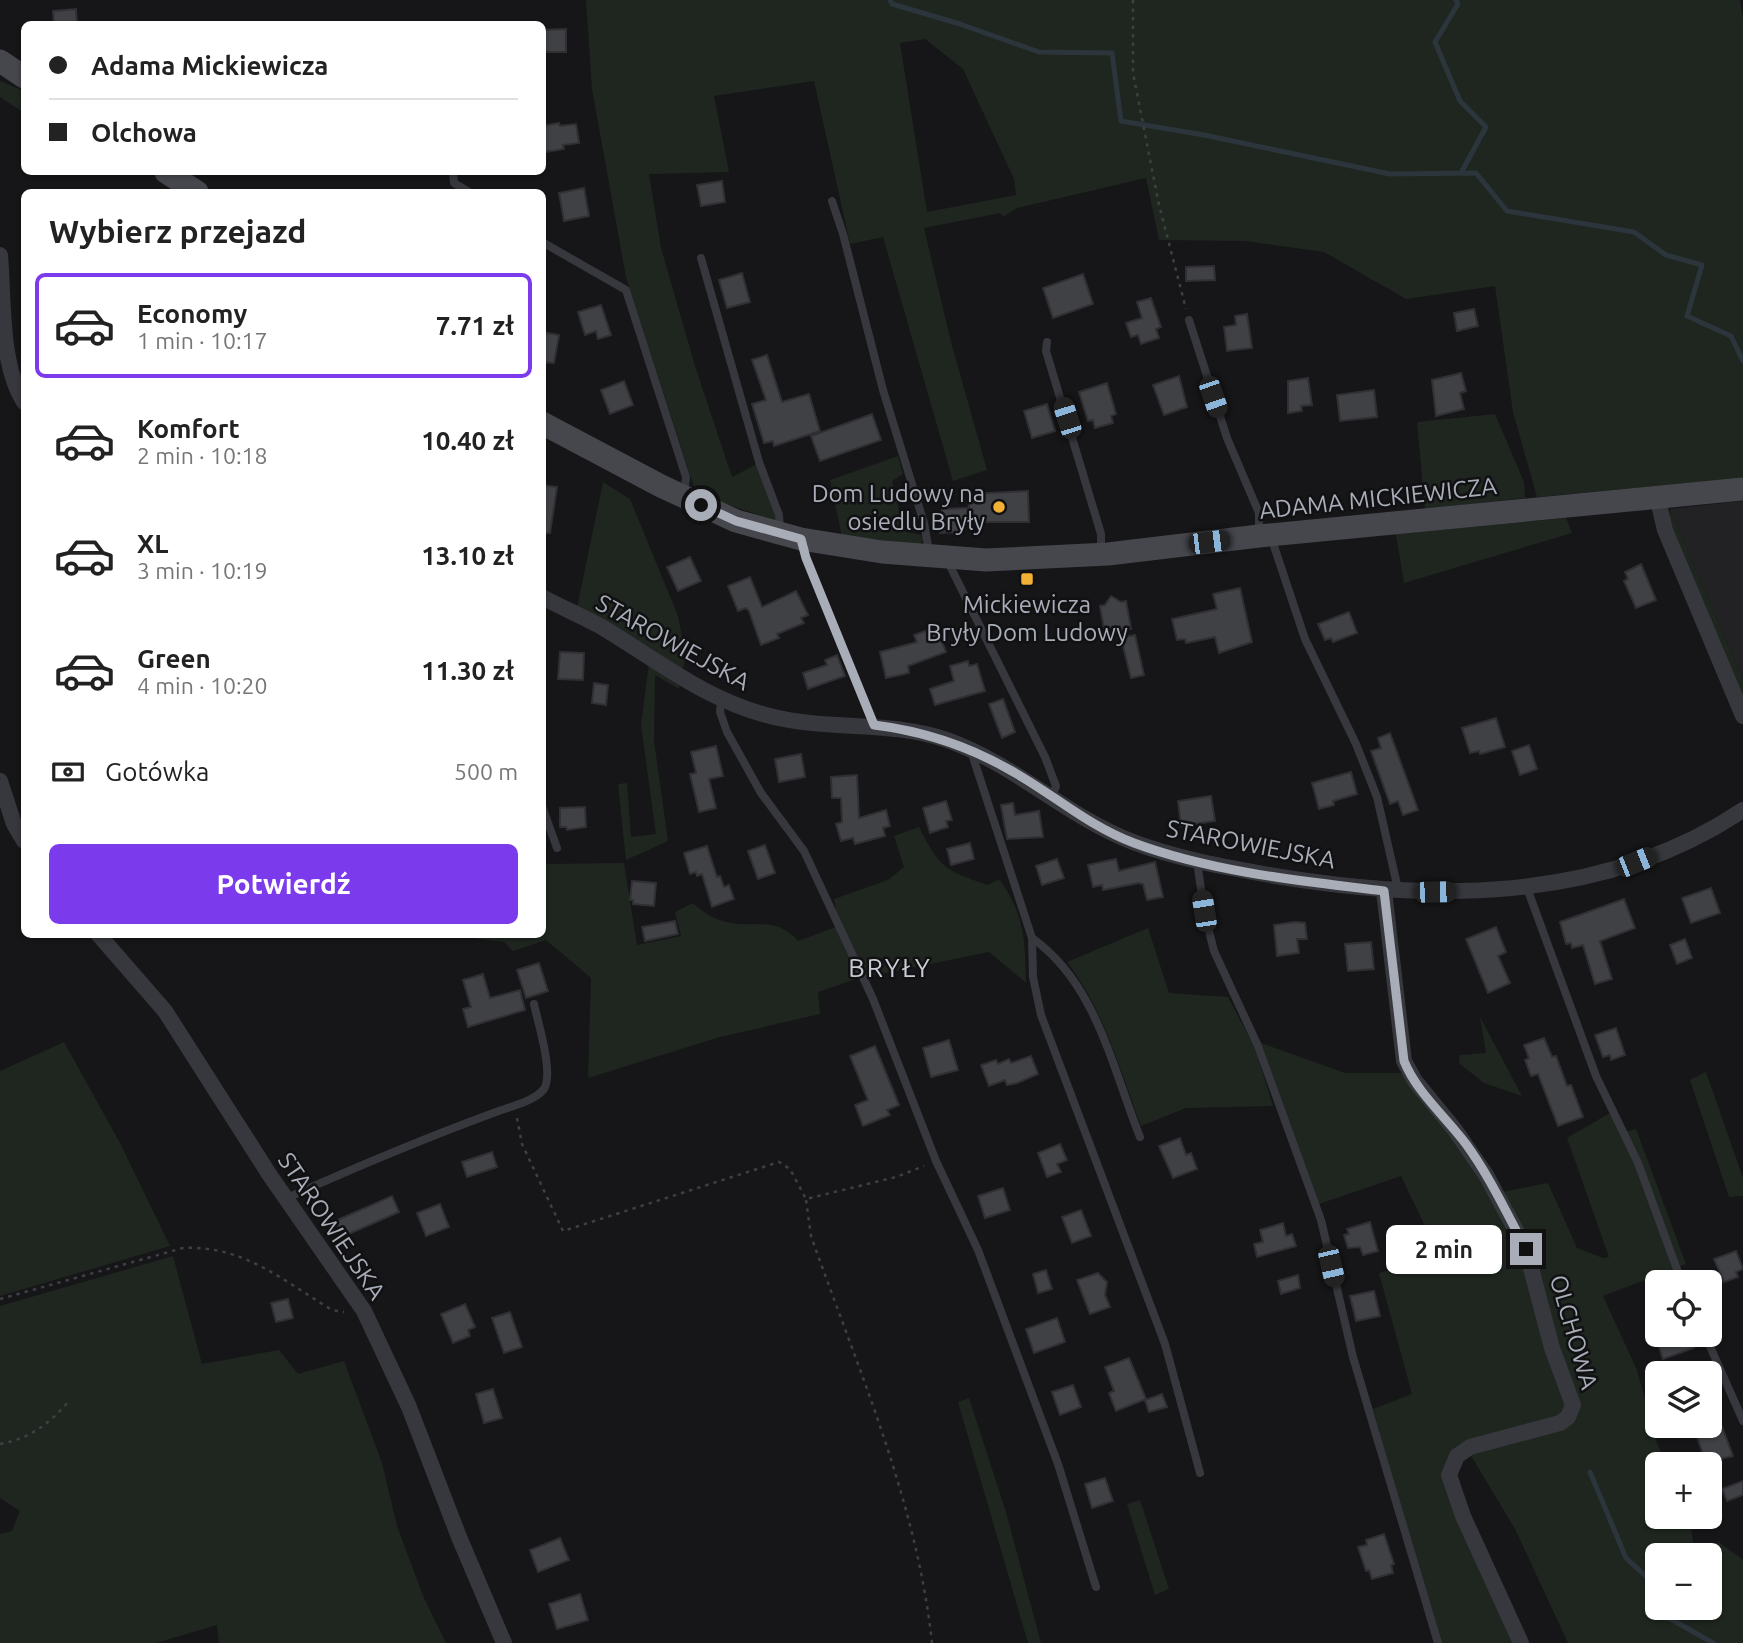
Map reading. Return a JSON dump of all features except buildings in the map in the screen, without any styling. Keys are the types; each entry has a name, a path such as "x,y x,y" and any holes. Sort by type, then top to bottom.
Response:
{"street":[{"path":"0,61 21,75"},
{"path":"171,175 192,189"},
{"path":"0,255 5,386 21,399"},
{"name":"ADAMA MICKIEWICZA","path":"546,425 736,521 791,536 883,552 986,560 1101,554 1265,535 1743,489"},
{"path":"1657,496 1665,530 1743,716"},
{"name":"STAROWIEJSKA","path":"546,599 600,626 721,700 791,721 874,725 919,732 971,751 1010,770 1094,823 1133,842 1197,861 1299,880 1391,891 1470,892 1527,888 1636,862 1708,830 1743,810"},
{"path":"0,781 14,824 21,836"},
{"name":"OLCHOWA","path":"1391,891 1404,1061 1415,1082 1480,1166 1526,1249 1552,1348 1573,1405 1568,1417 1560,1423 1470,1447 1457,1456 1451,1465 1449,1475 1463,1516 1521,1643"},
{"name":"STAROWIEJSKA","path":"101,938 165,1011 269,1174 365,1311 410,1407 474,1574 504,1643"}],"lane":[{"path":"453,175 454,183 464,189"},
{"path":"832,201 883,390 938,557 1045,757 1056,786 1052,797"},
{"path":"546,244 626,290 686,477 684,496"},
{"path":"701,258 755,450 779,515 806,558 874,725"},
{"path":"1189,320 1227,438 1259,513 1305,639 1356,744 1377,797 1391,891"},
{"path":"1047,342 1045,351 1101,534 1101,554"},
{"path":"721,700 722,719 747,769 761,793 804,851 873,999 936,1161 978,1250 1022,1366 1058,1464 1096,1587"},
{"path":"971,751 1032,938 1032,977 1041,1014 1165,1344 1200,1473"},
{"path":"546,817 557,848"},
{"path":"1197,861 1210,940 1258,1046 1321,1220 1353,1357 1438,1643"},
{"path":"1527,888 1596,1076 1638,1163 1677,1270"},
{"path":"1032,938 1064,964 1082,991 1140,1137"},
{"path":"287,1198 418,1140 514,1105 540,1092 547,1080 547,1065 534,1004"},
{"path":"1710,1347 1743,1421"}],"path":[{"path":"1133,0 1133,73 1159,205 1189,320"},
{"path":"514,1105 522,1144 563,1231 779,1163 790,1170 806,1199 811,1236 890,1452 912,1534 932,1643"},
{"path":"806,1199 896,1177 936,1161"},
{"path":"0,1299 183,1248 207,1247 243,1256 332,1310 349,1313 365,1311"},
{"path":"0,1444 30,1436 43,1428 69,1401"}],"shaded area":[{"path":"586,0 1740,0 1743,18 1743,478 1537,497 1513,412 1495,286 1406,299 1324,252 1245,241 1159,240 1146,178 1017,208 1003,217 1000,213 924,228 951,342 987,470 953,481 883,237 850,244 814,81 714,96 729,172 649,174 661,248 695,366 732,477 757,464 777,516 776,521 696,491 626,277 592,89","holes":["925,39 963,69 1014,179 1016,195 927,212 900,43"]},
{"path":"0,81 21,90 21,111 0,97"},
{"path":"1495,414 1524,482 1525,498 1425,509 1417,422"},
{"path":"898,456 903,474 892,481 904,531 921,535 923,540 918,547 842,537 830,480"},
{"path":"603,482 630,499 678,616 686,657 682,671 577,608"},
{"path":"1743,501 1743,680 1670,509"},
{"path":"1670,509 1743,680 1743,702 1670,525"},
{"path":"1566,518 1572,533 1404,583 1396,534"},
{"path":"649,663 680,682 679,689 655,675 654,741 668,841 626,860 618,784 627,783 631,837 656,834 641,725"},
{"path":"919,827 938,859 952,871 988,885 999,879 1019,916 1026,983 989,952 856,979 818,992 820,1014 720,1037 588,1078 591,978 546,940 513,951 504,942 473,938 546,938 546,864 624,863 637,945 681,936 675,912 693,903 721,921 772,925 781,928 798,941 839,926 834,899 888,880 904,867 894,836"},
{"path":"1148,928 1169,993 1228,997 1255,1048 1273,1106 1186,1108 1141,1126 1101,1020 1067,962"},
{"path":"1480,1017 1522,1096 1484,1083 1459,1063 1460,1055 1486,1053"},
{"path":"64,1042 120,1143 170,1246 0,1296 0,1071"},
{"path":"1261,1043 1345,1073 1404,1073 1502,1192 1548,1183 1577,1248 1603,1258 1609,1257 1567,1138 1610,1113 1636,1165 1674,1269 1645,1270 1645,1280 1603,1296 1637,1370 1645,1399 1645,1438 1656,1438 1661,1452 1645,1452 1645,1529 1691,1529 1693,1543 1645,1543 1645,1620 1722,1620 1722,1544 1743,1560 1743,1643 1568,1643 1515,1529 1464,1444 1450,1457 1444,1476 1516,1643 1441,1643 1373,1409 1412,1394 1379,1273 1440,1257 1401,1176 1319,1204"},
{"path":"1706,1072 1743,1178 1743,1196 1729,1197 1690,1080"},
{"path":"1636,1129 1686,1264 1679,1267 1626,1132"},
{"path":"173,1256 202,1364 279,1350 298,1374 344,1361 382,1463 397,1526 424,1598 446,1643 219,1643 217,1625 156,1643 0,1643 0,1534 12,1531 20,1511 0,1498 0,1306"},
{"path":"969,1398 1006,1512 1041,1643 1028,1643 958,1402"},
{"path":"1140,1500 1169,1589 1155,1595 1127,1504"}],"waterway":[{"path":"890,0 892,4 1039,52 1112,53 1121,121 1204,135 1390,174 1476,173 1507,211 1634,232 1666,255 1702,265 1687,316 1731,336 1743,361"},
{"path":"1456,0 1458,4 1435,42 1460,101 1486,127 1461,173"},
{"path":"1590,1472 1626,1558 1645,1575"},
{"path":"1673,1620 1713,1643"}],"place":[{"name":"Dom Ludowy na osiedlu Bryły","path":"999,507"},
{"name":"Mickiewicza Bryły Dom Ludowy","path":"1027,579"}],"district":[{"name":"BRYŁY","path":"890,967"}],"route":[{"path":"701,505 736,521 801,539 806,558 874,725 919,732 949,741 1010,770 1078,814 1133,842 1197,861 1299,880 1384,891 1391,963 1404,1061 1408,1072 1468,1147 1526,1249"}]}
